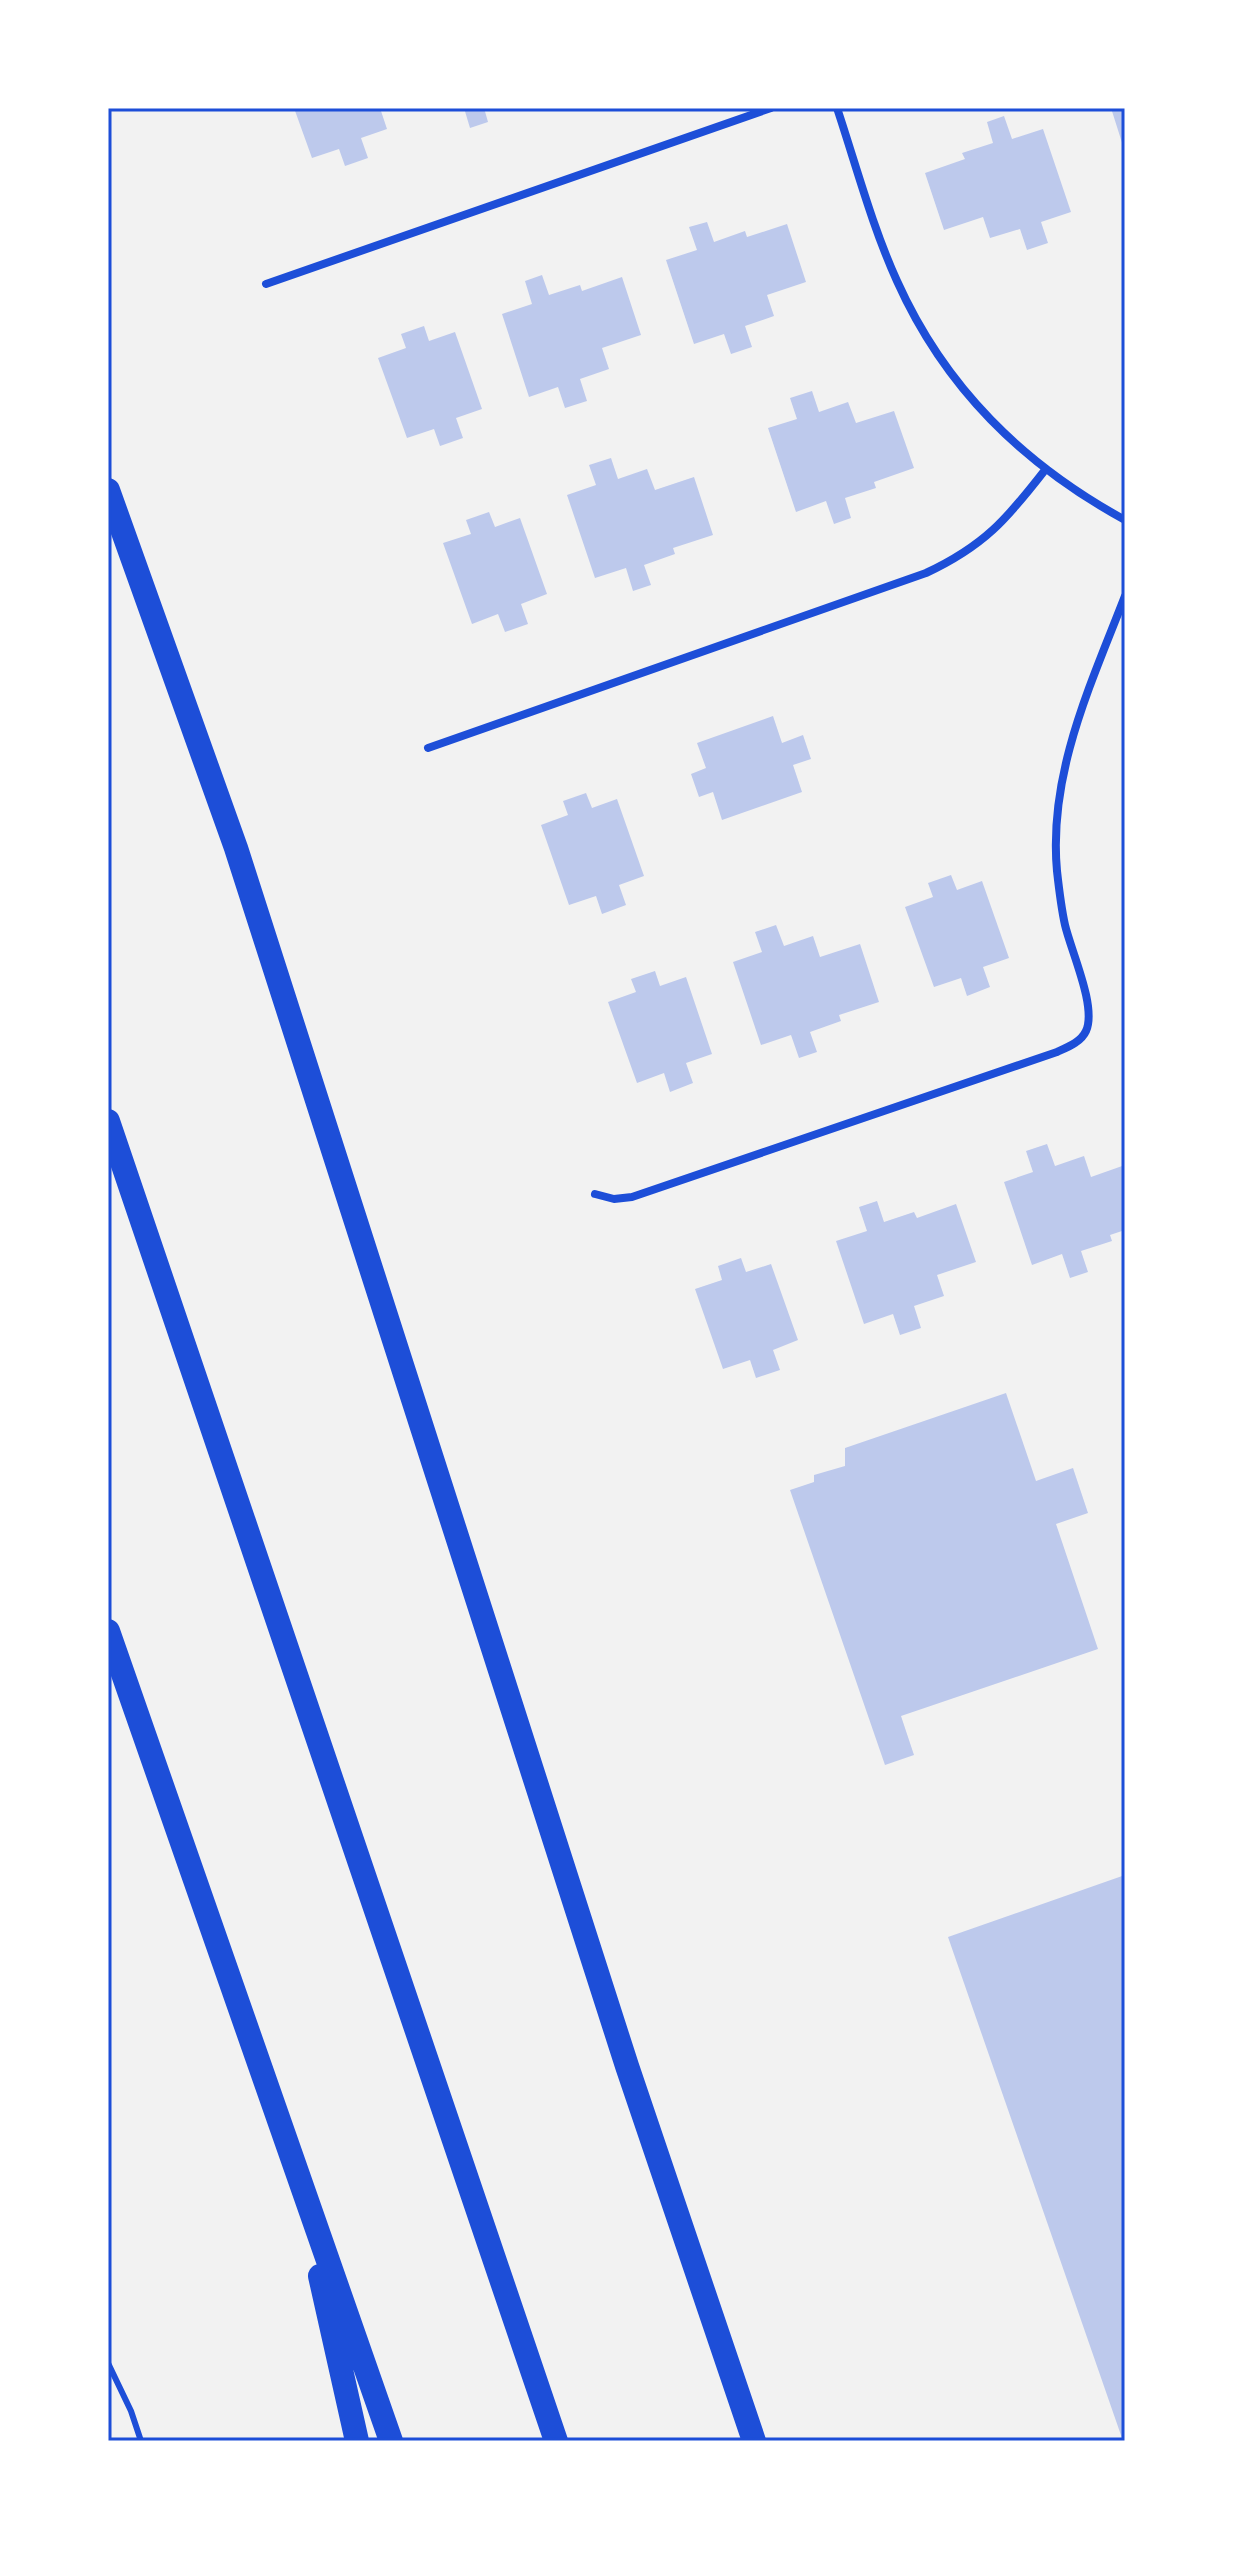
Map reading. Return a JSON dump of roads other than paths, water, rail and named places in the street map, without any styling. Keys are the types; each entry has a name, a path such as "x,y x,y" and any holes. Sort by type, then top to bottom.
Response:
{"highway":[{"path":"108,490 236,848 627,2066 754,2441"},
{"path":"108,1121 556,2441"},
{"path":"108,1631 391,2441"},
{"path":"294,2161 357,2441"}],"street":[{"path":"266,284 771,108"},
{"path":"837,108 891,268 933,349 985,415 1014,444 1045,470 1125,520"},
{"path":"428,748 940,566 983,541 1009,516 1045,470"},
{"path":"595,1194 614,1199 632,1197 1057,1052 1074,1044 1086,1031 1088,1014 1085,995 1065,926 1060,893 1056,856 1057,819 1071,741 1125,596"}],"lane":[{"path":"108,2363 131,2411 141,2441"}]}
